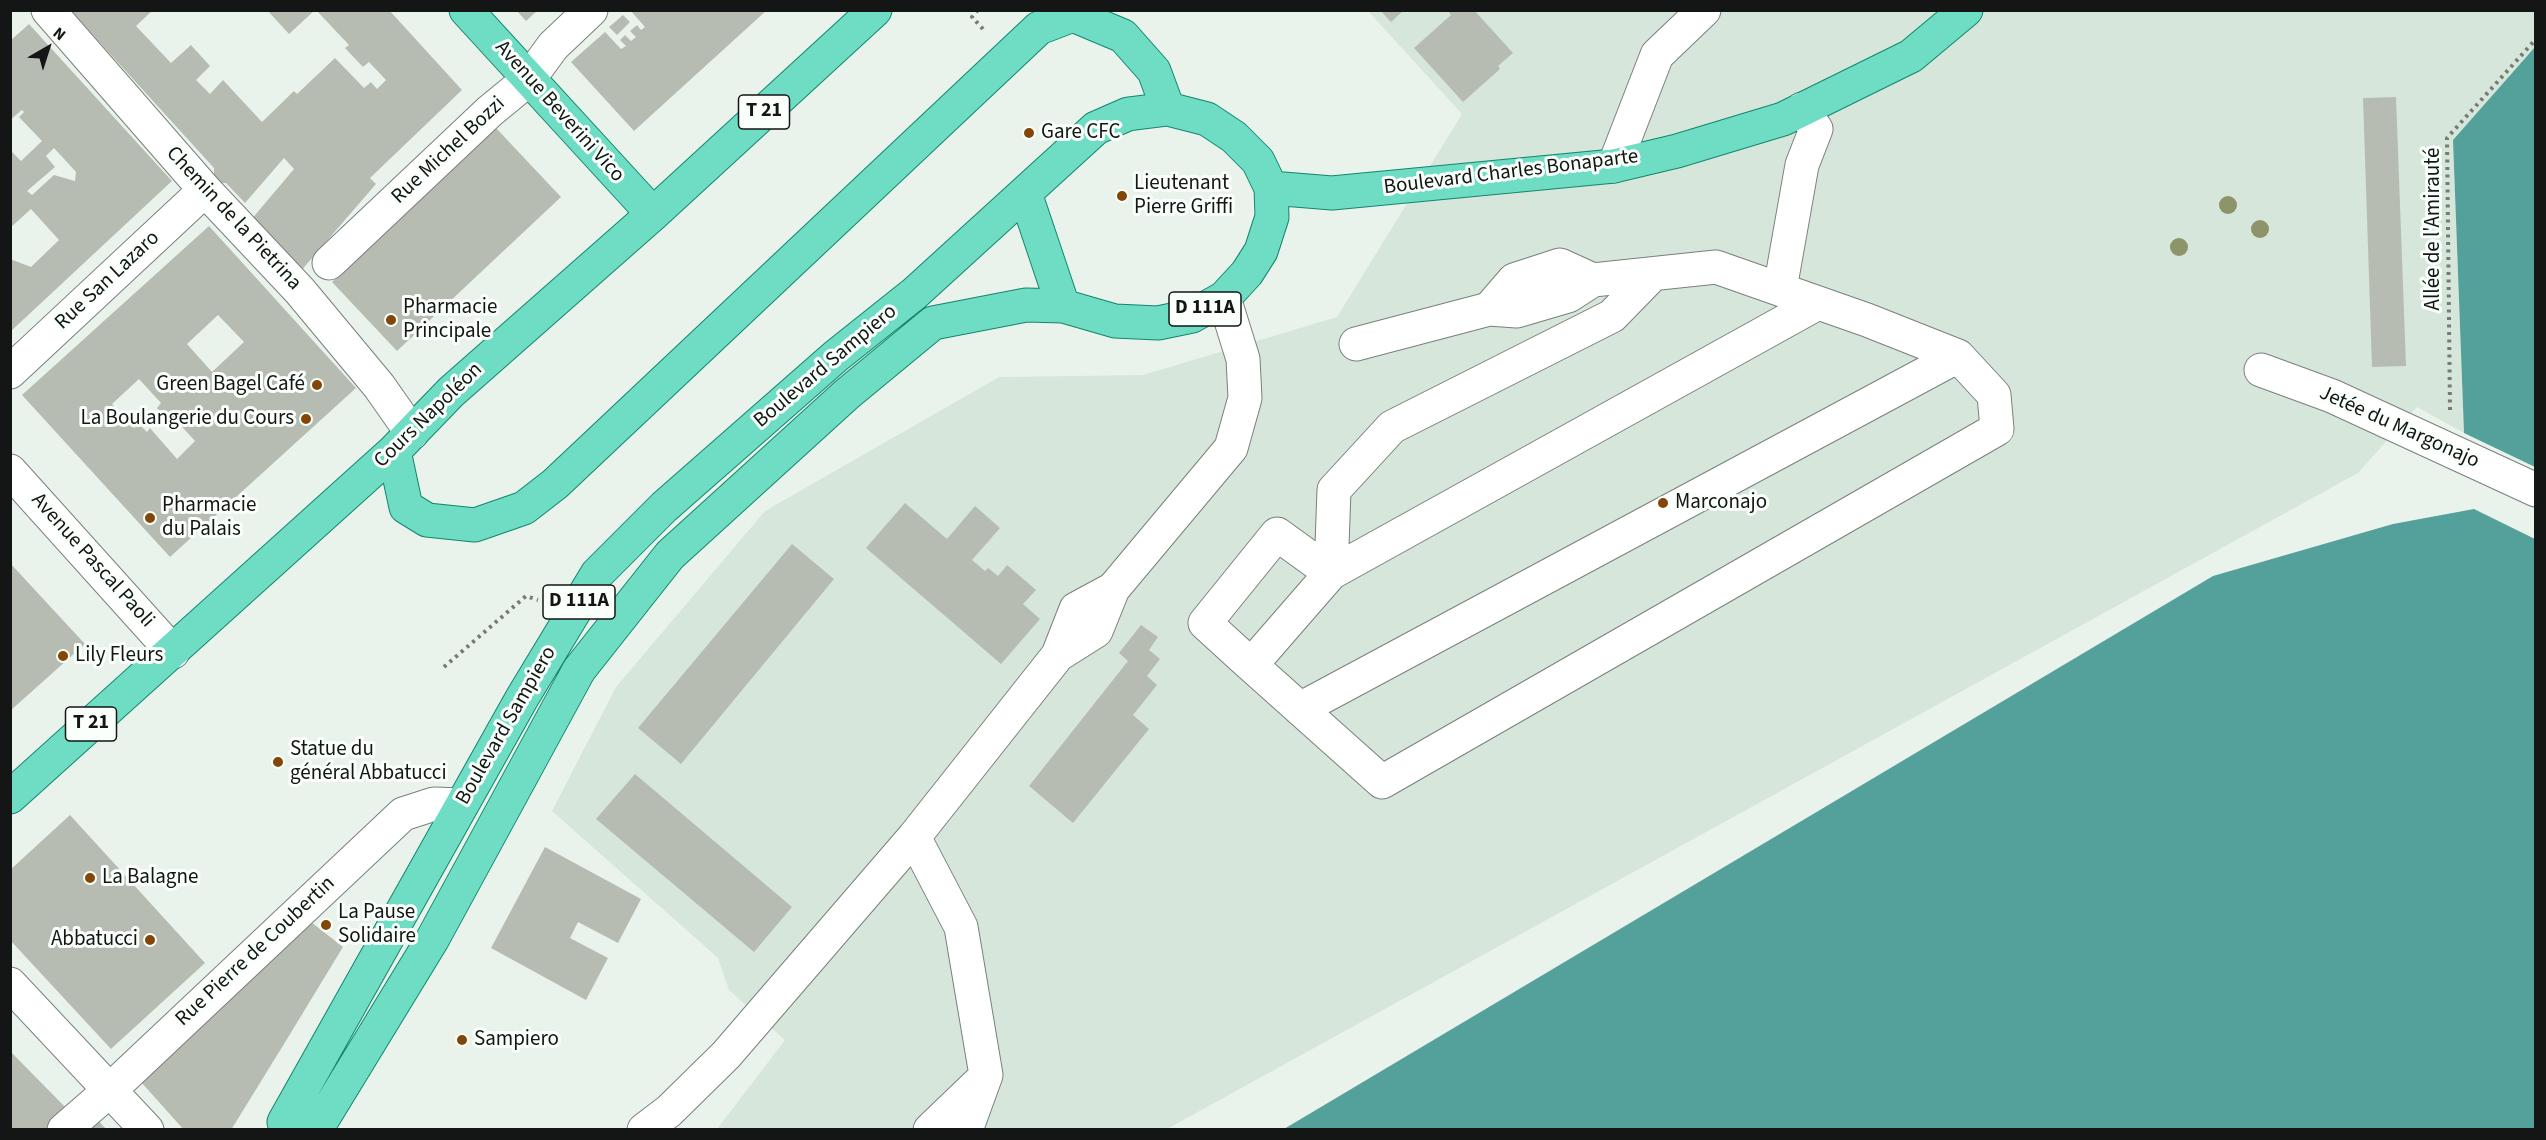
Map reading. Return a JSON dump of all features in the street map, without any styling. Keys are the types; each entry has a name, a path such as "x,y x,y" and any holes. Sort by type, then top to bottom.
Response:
{"main road":[{"name":"Avenue Beverini Vico","path":"466,10 653,214"},
{"name":"Cours Napoléon","path":"10,797 403,442 451,392 653,214 875,10"},
{"name":"Boulevard Charles Bonaparte","path":"1271,188 1332,193 1614,166 1688,148 1783,119 1809,119 1911,56 1966,10"},
{"path":"403,442 406,507 427,520 475,525 524,508 555,484 1039,28 1074,15 1123,36 1154,71 1168,109"},
{"name":"D 111A","path":"1024,193 1096,128 1128,114 1168,109 1207,119 1234,136 1258,161 1271,188 1272,217 1261,251 1247,273 1224,298 1192,316 1158,323 1115,321 1063,306"},
{"path":"1024,193 1063,306"},
{"name":"Boulevard Sampiero","path":"286,1130 284,1122 461,806 574,609 597,574 664,507 836,356 915,293 1024,193"},
{"name":"Boulevard Sampiero","path":"316,1130 432,939 579,670 670,555 847,394 933,323 1004,307 1063,306"}],"street":[{"name":"Chemin de la Pietrina","path":"48,10 205,190 300,291 379,386 403,442"},
{"name":"Rue Michel Bozzi","path":"328,263 490,111 529,79 553,46 591,10"},
{"path":"1614,166 1657,55 1704,10"},
{"path":"1780,289 1809,119"},
{"name":"Rue San Lazaro","path":"13,370 205,190"},
{"path":"1331,573 1277,534 1205,623 1382,782 1997,429 1994,395 1958,356 1716,267 1593,280 1560,266 1514,280 1489,309 1356,344"},
{"path":"1331,573 1334,490 1392,427 1612,316 1653,274"},
{"path":"644,1130 669,1111 726,1055 914,837 1058,655 1076,609 1113,589 1231,448 1245,398 1243,359 1224,298"},
{"path":"1251,665 1331,573 1818,303"},
{"path":"1300,709 1958,356"},
{"name":"Jetée du Margonajo","path":"2261,370 2332,396 2535,490"},
{"name":"Avenue Pascal Paoli","path":"10,471 173,652"},
{"name":"Rue Pierre de Coubertin","path":"64,1130 110,1090 402,814 434,804 461,806"},
{"path":"914,837 961,927 986,1075 966,1130"},
{"path":"10,984 147,1130"},
{"path":"930,1130 986,1075"}],"path":[{"name":"Allée de l'Amirauté","path":"2451,451 2447,138 2535,39"},
{"path":"444,667 526,596 574,609"}],"shaded area":[{"path":"1368,11 2535,11 2535,47 2453,140 2464,433 2417,407 2358,473 1167,1129 717,1129 785,1040 729,990 718,958 552,811 616,687 765,511 999,377 1143,375 1337,317 1462,114"}],"water":[{"path":"2535,47 2535,467 2464,433 2453,140"},
{"path":"2474,509 2535,539 2535,1129 1284,1129 2213,576 2393,524"}],"building":[{"path":"70,10 153,10 136,26 171,63 191,45 210,66 196,80 210,94 223,80 262,122 294,91 297,94 335,58 364,88 371,82 377,89 386,80 369,62 363,67 345,48 349,45 316,10 389,10 462,90 370,178 376,184 300,272 250,221 294,169 284,158 245,203 226,183 221,183 214,175 214,168"},
{"path":"267,10 315,10 289,34"},
{"path":"516,10 538,10 526,21"},
{"path":"630,10 767,10 634,131 571,62 605,32 621,49 626,46 620,40 625,35 631,41 636,37 630,31 637,25 641,30 645,27"},
{"path":"1380,10 1404,10 1391,22"},
{"path":"1447,10 1474,10 1513,53 1498,66 1500,69 1463,102 1414,48 1451,15"},
{"path":"623,15 630,22 617,35 609,27"},
{"path":"29,24 172,181 10,332 10,259 31,267 59,240 31,209 10,228 10,150 21,161 42,141 19,117 24,112 22,110 10,120 10,41","holes":["54,148 76,172 75,181 54,175 32,195 27,191 55,167 46,156"]},
{"path":"2396,97 2406,366 2372,367 2363,98"},
{"path":"496,128 561,197 397,351 332,282"},
{"path":"209,226 356,388 170,557 22,395","holes":["218,315 244,342 212,372 187,344","139,379 161,403 157,408 166,425 174,418 195,441 177,459 150,428 147,432 139,424 134,428 112,404"]},
{"path":"905,503 947,539 975,506 1000,528 972,560 985,571 988,568 998,576 1007,565 1036,590 1023,604 1040,619 1001,664 866,548"},
{"path":"792,544 834,579 681,764 638,728"},
{"path":"10,563 85,644 10,711"},
{"path":"1141,625 1158,637 1149,650 1160,659 1147,676 1157,685 1133,715 1149,729 1073,823 1029,786 1128,661 1119,653"},
{"path":"635,774 792,907 754,952 596,819"},
{"path":"70,815 205,963 111,1049 10,940 10,870"},
{"path":"545,847 641,899 618,943 578,922 570,938 608,958 586,1000 491,948"},
{"path":"311,922 343,947 284,1044 231,1130 184,1130 141,1082"},
{"path":"10,1051 69,1111 48,1130 10,1130"},
{"path":"94,1116 107,1130 80,1130"}],"place":[{"name":"Gare CFC","path":"1029,133"},
{"name":"Lieutenant Pierre Griffi","path":"1122,196"},
{"name":"Pharmacie Principale","path":"391,320"},
{"name":"Green Bagel Café","path":"317,385"},
{"name":"La Boulangerie du Cours","path":"306,419"},
{"name":"Marconajo","path":"1663,503"},
{"name":"Pharmacie du Palais","path":"150,518"},
{"name":"Lily Fleurs","path":"63,656"},
{"name":"Statue du général Abbatucci","path":"278,762"},
{"name":"La Balagne","path":"90,878"},
{"name":"La Pause Solidaire","path":"326,925"},
{"name":"Abbatucci","path":"150,940"},
{"name":"Sampiero","path":"462,1040"}]}
